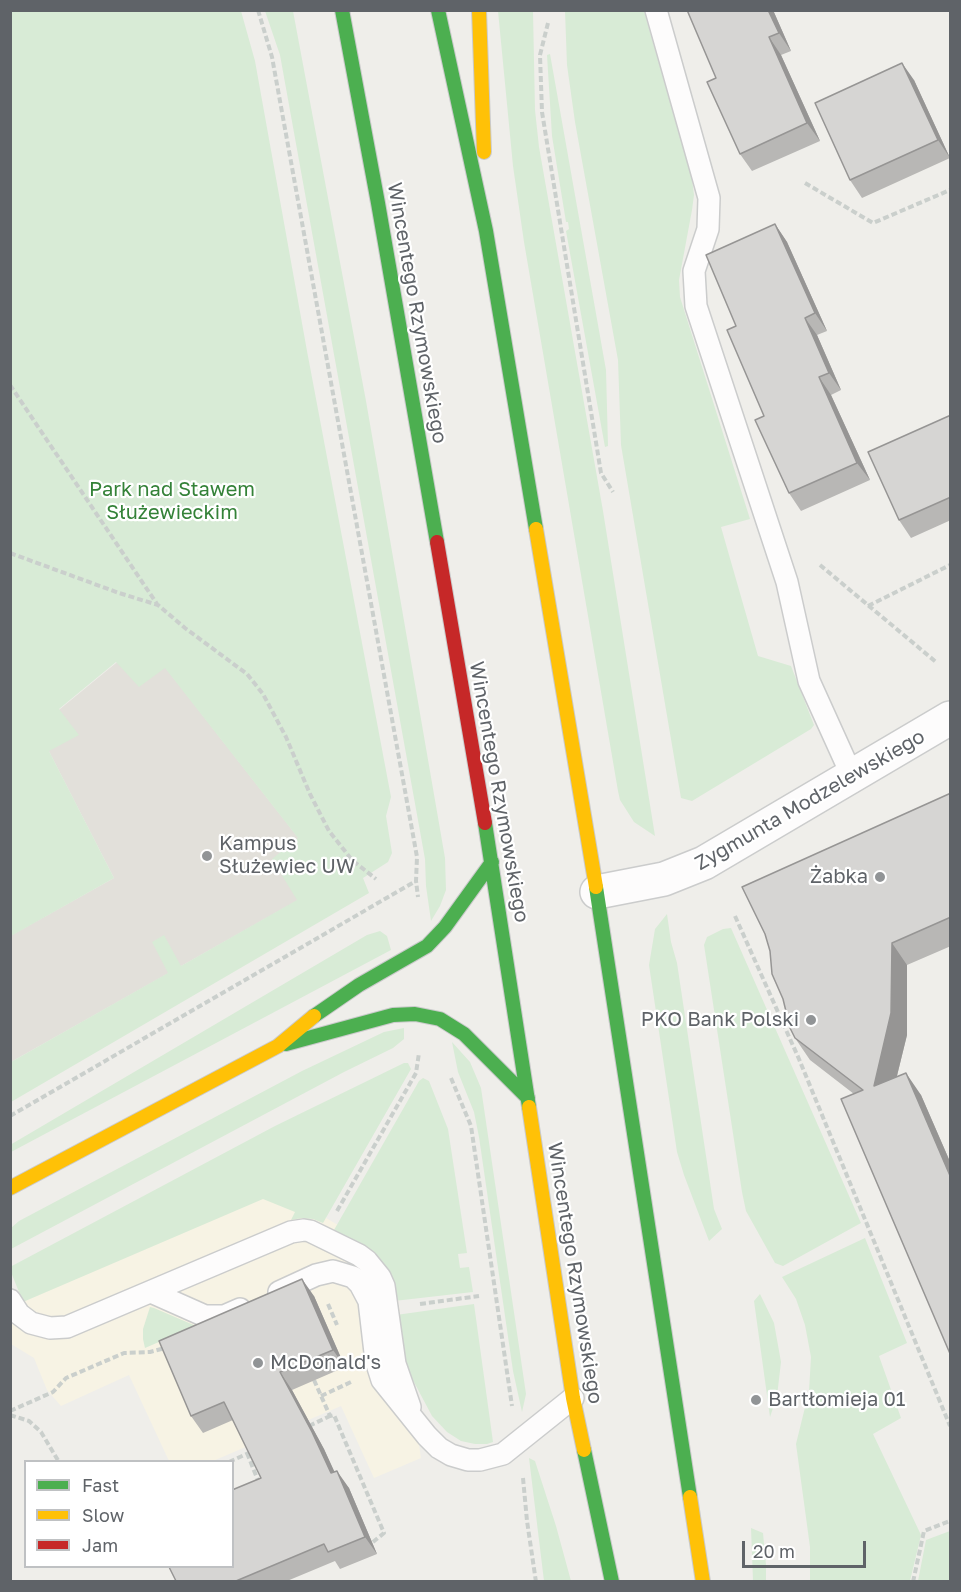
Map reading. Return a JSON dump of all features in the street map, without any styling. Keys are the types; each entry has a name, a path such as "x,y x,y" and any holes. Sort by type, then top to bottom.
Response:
{"main road":[{"name":"Wincentego Rzymowskiego","path":"342,10 378,203 492,862 573,1398 612,1581"},
{"path":"438,10 486,231 597,892 703,1581"},
{"path":"479,10 486,231"},
{"path":"10,1188 278,1046 317,1014 359,985 427,946 445,927 492,862"},
{"path":"278,1046 393,1015 415,1014 447,1022 464,1034 528,1098"}],"street":[{"name":"Zygmunta Modzelewskiego","path":"597,892 664,879 704,863 951,718"}],"lane":[{"path":"656,10 709,198 708,229 694,272 696,306 787,582 809,681 852,776"},
{"path":"10,1300 25,1319 40,1326 67,1327 291,1232 304,1230 324,1236 359,1255 380,1277 384,1286 395,1364 414,1419"},
{"path":"151,1292 213,1317 224,1316 324,1272 339,1272 353,1277 366,1293 369,1301 378,1371 388,1388 439,1448 468,1460 480,1460 503,1454 573,1398"}],"path":[{"path":"258,10 272,57 417,857 416,881 419,901"},
{"path":"548,23 540,55 542,112 601,474 613,492"},
{"path":"805,183 873,223 951,190"},
{"path":"10,385 158,605 247,674 263,694 286,737 310,794 329,831 352,860 376,879"},
{"path":"10,553 158,605"},
{"path":"820,565 936,662"},
{"path":"868,606 951,565"},
{"path":"10,1116 416,881"},
{"path":"735,916 798,1059 951,1426"},
{"path":"333,1219 416,1072 421,1044"},
{"path":"449,1071 471,1126 514,1416"},
{"path":"416,1305 479,1296"},
{"path":"10,1413 53,1392 66,1378 124,1353 150,1352 166,1348"},
{"path":"321,1396 359,1378"},
{"path":"315,1380 330,1416 333,1415 384,1533 373,1542"},
{"path":"10,1413 29,1421 41,1432 58,1460"},
{"path":"299,1430 330,1416"},
{"path":"232,1460 258,1449"},
{"path":"247,1454 261,1487"},
{"path":"522,1471 536,1581"},
{"path":"912,1581 924,1531 951,1521"}],"shaded area":[{"name":"Kampus Służewiec UW","path":"144,640 332,881 11,1062 10,936 114,878 37,728"},
{"path":"277,1189 392,1257 421,1458 374,1478 341,1406 215,1460 169,1460 129,1375 61,1406 47,1390 34,1358 11,1344 11,1304"}],"green space":[{"name":"Park nad Stawem Służewieckim","path":"10,11 241,11 255,61 391,797 386,816 392,853 388,862 363,878 369,893 11,1102 11,1062 168,973 152,942 164,935 181,966 297,900 272,859 298,838 165,668 139,687 116,662 59,709 79,735 49,751 114,878 11,936"},
{"path":"265,11 293,11 366,401 445,858 446,890 431,921 425,859 280,55"},
{"path":"498,11 533,11 535,110 539,147 603,511 655,836 634,822 620,800 618,791 524,242 513,166"},
{"path":"565,11 644,11 692,179 694,195 679,280 680,297 750,519 721,527 758,656 791,666 814,725 811,729 692,801 681,798 621,445 618,360 575,122 567,65"},
{"path":"550,54 606,370 608,446 605,447 566,231 569,229 568,222 566,222 552,136 547,55"},
{"path":"667,914 677,963 714,1209 722,1229 709,1241 677,1152 649,965 655,929"},
{"path":"731,928 861,1223 783,1266 775,1263 746,1211 704,945 707,937 723,929"},
{"path":"380,931 387,936 391,950 11,1152 10,1145 367,935"},
{"path":"404,1028 404,1039 393,1048 11,1249 11,1228 19,1221 302,1071 384,1032"},
{"path":"452,1042 470,1062 481,1088 526,1394 522,1412 513,1371 479,1137 474,1112 458,1072"},
{"path":"408,1063 411,1069 323,1223 313,1219 291,1220 295,1212 263,1199 23,1302 10,1267 275,1126"},
{"path":"423,1078 429,1081 448,1129 467,1253 458,1254 460,1268 469,1267 473,1292 394,1301 367,1249 334,1230 419,1081"},
{"path":"865,1238 907,1343 879,1356 901,1418 873,1434 921,1535 910,1581 810,1581 810,1547 796,1444 809,1391 811,1357 805,1325 796,1299 782,1277"},
{"path":"760,1294 774,1323 781,1362 777,1396 770,1417 754,1301"},
{"path":"474,1304 493,1442 487,1444 461,1441 447,1432 432,1416 406,1367 396,1315"},
{"path":"150,1307 196,1326 145,1348 143,1329"},
{"path":"529,1458 535,1461 571,1581 544,1581"},
{"path":"751,1528 763,1533 766,1581 753,1581"},
{"path":"950,1531 950,1581 918,1581 926,1540"}],"building":[{"path":"687,10 768,10 779,33 769,37 807,123 740,154 707,82 716,78"},
{"path":"902,63 938,140 850,180 815,103"},
{"path":"775,224 815,313 805,318 829,373 819,377 857,463 789,493 755,420 764,416 727,330 736,326 706,255"},
{"path":"951,415 951,497 899,520 868,452"},
{"path":"951,793 951,917 892,943 891,1013 874,1086 906,1073 951,1178 951,1356 841,1099 863,1090 795,1038 790,1028 783,999 772,974 770,951 765,934 742,887"},
{"path":"302,1279 333,1350 280,1372 331,1473 337,1471 365,1537 328,1552 324,1544 236,1581 176,1581 170,1568 234,1568 234,1489 261,1478 224,1402 191,1416 159,1341"}],"traffic: fast":[{"path":"342,10 437,542"},
{"path":"438,10 486,231 536,529"},
{"path":"485,823 529,1107"},
{"path":"314,1016 359,985 427,946 445,927 492,862"},
{"path":"596,887 690,1497"},
{"path":"286,1044 393,1015 415,1014 440,1019 464,1034 528,1098"},
{"path":"584,1450 612,1582"}],"traffic: slow":[{"path":"479,10 484,152"},
{"path":"536,529 596,887"},
{"path":"10,1188 278,1046 314,1016"},
{"path":"529,1107 573,1398 584,1450"},
{"path":"690,1497 703,1582"}],"traffic: jam":[{"path":"437,542 485,823"}],"place":[{"name":"Kampus Służewiec UW","path":"207,856"},
{"name":"Żabka","path":"880,877"},
{"name":"PKO Bank Polski","path":"811,1020"},
{"name":"McDonald's","path":"258,1363"},
{"name":"Bartłomieja 01","path":"756,1400"}]}
